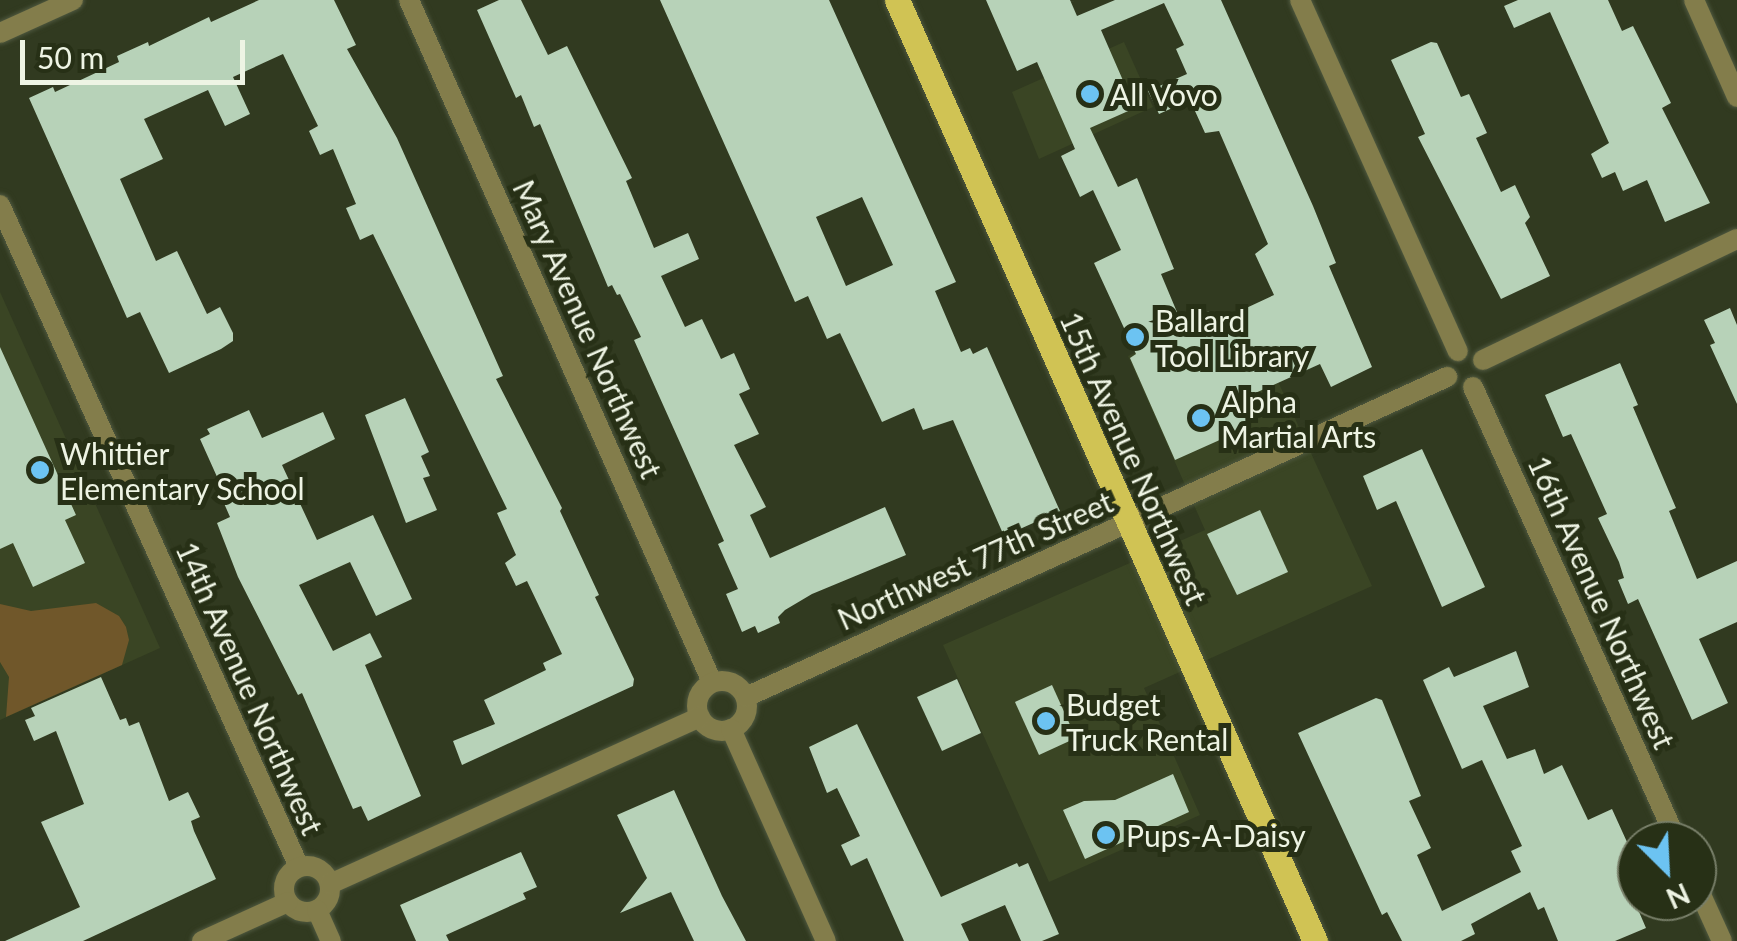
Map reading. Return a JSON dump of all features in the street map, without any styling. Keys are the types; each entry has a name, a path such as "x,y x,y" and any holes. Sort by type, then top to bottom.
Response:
{"main road":[{"name":"15th Avenue Northwest","path":"897,0 1315,941"}],"street":[{"path":"0,33 73,0"},
{"name":"Mary Avenue Northwest","path":"409,0 712,682"},
{"path":"1300,0 1458,351"},
{"path":"1694,0 1737,97"},
{"name":"14th Avenue Northwest","path":"0,204 298,868"},
{"path":"1482,360 1737,239"},
{"path":"1458,351 1475,351 1482,360 1484,376 1473,387 1458,388 1447,377 1446,362 1458,351"},
{"name":"Northwest 77th Street","path":"746,697 1447,377"},
{"name":"16th Avenue Northwest","path":"1473,387 1668,821"},
{"path":"712,682 732,682 746,697 746,715 731,729 717,731 700,717 698,696 712,682"},
{"path":"330,884 700,717"},
{"path":"731,729 826,941"},
{"path":"298,868 318,868 330,884 326,902 316,910 298,910 288,902 285,882 298,868"},
{"path":"202,941 288,902"},
{"path":"316,910 330,941"}],"shaded area":[{"path":"1124,42 1153,107 1039,159 1012,92"},
{"name":"Whittier Elementary School","path":"0,292 160,648 0,720"},
{"path":"1149,347 1265,353 1372,586 1144,688 1200,815 1049,882 943,645 1205,530 1128,356"},
{"path":"96,603 119,616 126,627 129,640 122,665 6,717 9,677 0,662 0,604 31,611"}],"building":[{"path":"259,0 334,0 356,45 347,49 397,138 503,376 496,379 562,508 560,511 599,595 595,597 634,679 633,686 462,765 453,741 495,724 484,700 546,670 543,663 562,654 527,581 516,586 505,563 516,555 497,513 507,509 373,234 360,240 346,208 356,204 333,149 320,155 309,131 318,126 283,54 233,77 250,114 225,126 208,90 144,119 163,159 120,179 156,261 177,251 207,314 220,307 233,333 233,341 221,349 169,373 140,312 127,318 29,98 53,87 55,92 119,62 117,56 148,42 149,46 209,17 211,22"},
{"path":"499,0 521,0 548,55 567,46 632,178 626,181 654,248 688,233 699,259 661,276 685,327 702,319 721,359 734,353 750,389 739,394 759,434 734,445 766,507 750,515 770,558 885,507 906,555 812,594 785,610 778,617 780,623 758,633 755,626 742,632 726,594 738,589 718,544 724,541 634,340 641,337 620,294 612,285 608,287 540,124 534,127 521,95 516,98 477,10"},
{"path":"660,0 829,0 956,282 935,291 961,352 970,348 973,354 987,347 1060,511 1004,536 953,420 923,430 914,408 882,422 840,333 827,339 808,296 795,302","holes":["862,197 893,265 846,286 816,217"]},
{"path":"986,0 1070,0 1077,16 1115,0 1221,0 1313,206 1336,263 1329,266 1372,367 1331,387 1320,364 1253,394 1239,403 1251,426 1175,460 1130,358 1136,354 1094,263 1121,250 1093,190 1080,197 1061,156 1075,149 1037,62 1017,71","holes":["1164,3 1184,45 1176,49 1187,74 1148,91 1159,114 1190,100 1205,133 1219,131 1268,244 1255,254 1274,295 1214,323 1209,311 1182,324 1161,274 1174,269 1137,178 1118,187 1090,128 1135,108 1101,30"]},
{"path":"1518,0 1608,0 1622,31 1633,26 1671,103 1662,108 1710,203 1665,222 1647,180 1623,191 1615,172 1602,178 1591,154 1609,143 1550,12 1514,28 1504,6"},
{"path":"1431,42 1437,43 1461,97 1469,94 1487,133 1476,138 1501,192 1515,185 1530,217 1525,223 1550,276 1501,299 1418,137 1425,134 1391,60"},
{"path":"1730,308 1737,325 1737,404 1710,345 1715,343 1704,320"},
{"path":"0,347 76,515 65,520 85,563 33,587 13,543 0,549"},
{"path":"1620,363 1638,405 1633,407 1676,508 1669,511 1697,579 1737,561 1737,622 1699,639 1728,703 1692,720 1638,599 1628,604 1618,580 1624,578 1619,562 1598,518 1607,514 1571,434 1563,437 1545,395"},
{"path":"405,398 429,452 421,456 430,476 423,478 437,510 406,523 365,415"},
{"path":"249,410 262,438 323,412 335,439 282,465 317,540 373,515 412,599 376,616 350,562 299,585 333,651 370,633 382,657 365,665 421,796 368,821 361,806 353,809 302,693 298,695 238,577 217,523 230,517 223,501 227,499 200,439 210,434 207,429"},
{"path":"1422,449 1485,587 1442,607 1396,501 1377,510 1363,476"},
{"path":"1260,510 1288,572 1237,595 1207,534"},
{"path":"1516,651 1529,687 1483,706 1507,759 1535,749 1544,774 1562,765 1588,820 1612,809 1617,821 1617,921 1643,921 1646,928 1615,941 1558,941 1544,907 1538,910 1530,892 1471,924 1475,934 1461,941 1402,941 1387,912 1382,915 1298,733 1376,698 1382,700 1421,796 1409,801 1431,848 1417,855 1442,911 1521,872 1511,851 1522,846 1482,760 1462,769 1423,680 1449,667 1454,677"},
{"path":"101,677 120,720 126,718 129,726 139,722 169,801 188,792 200,817 191,821 194,831 216,879 83,941 5,941 80,907 41,822 84,804 56,731 34,741 25,720 35,716 31,708"},
{"path":"957,679 981,733 942,751 917,697"},
{"name":"Budget Truck Rental","path":"1052,685 1076,738 1039,755 1015,702"},
{"path":"857,724 941,897 1017,863 1019,867 1028,863 1059,934 1042,941 1021,941 1005,905 961,924 969,941 904,941 867,858 851,866 841,845 860,836 837,788 827,793 809,747"},
{"name":"Pups-A-Daisy","path":"1173,774 1189,812 1085,859 1063,810 1084,801 1115,800"},
{"path":"674,790 746,941 694,941 671,892 620,913 647,878 617,815"},
{"path":"521,852 537,887 523,893 526,899 446,935 449,941 416,941 400,905"}],"place":[{"name":"All Vovo","path":"1090,94"},
{"name":"Ballard Tool Library","path":"1135,337"},
{"name":"Alpha Martial Arts","path":"1201,418"},
{"name":"Whittier Elementary School","path":"40,470"},
{"name":"Budget Truck Rental","path":"1046,721"},
{"name":"Pups-A-Daisy","path":"1106,835"}]}
